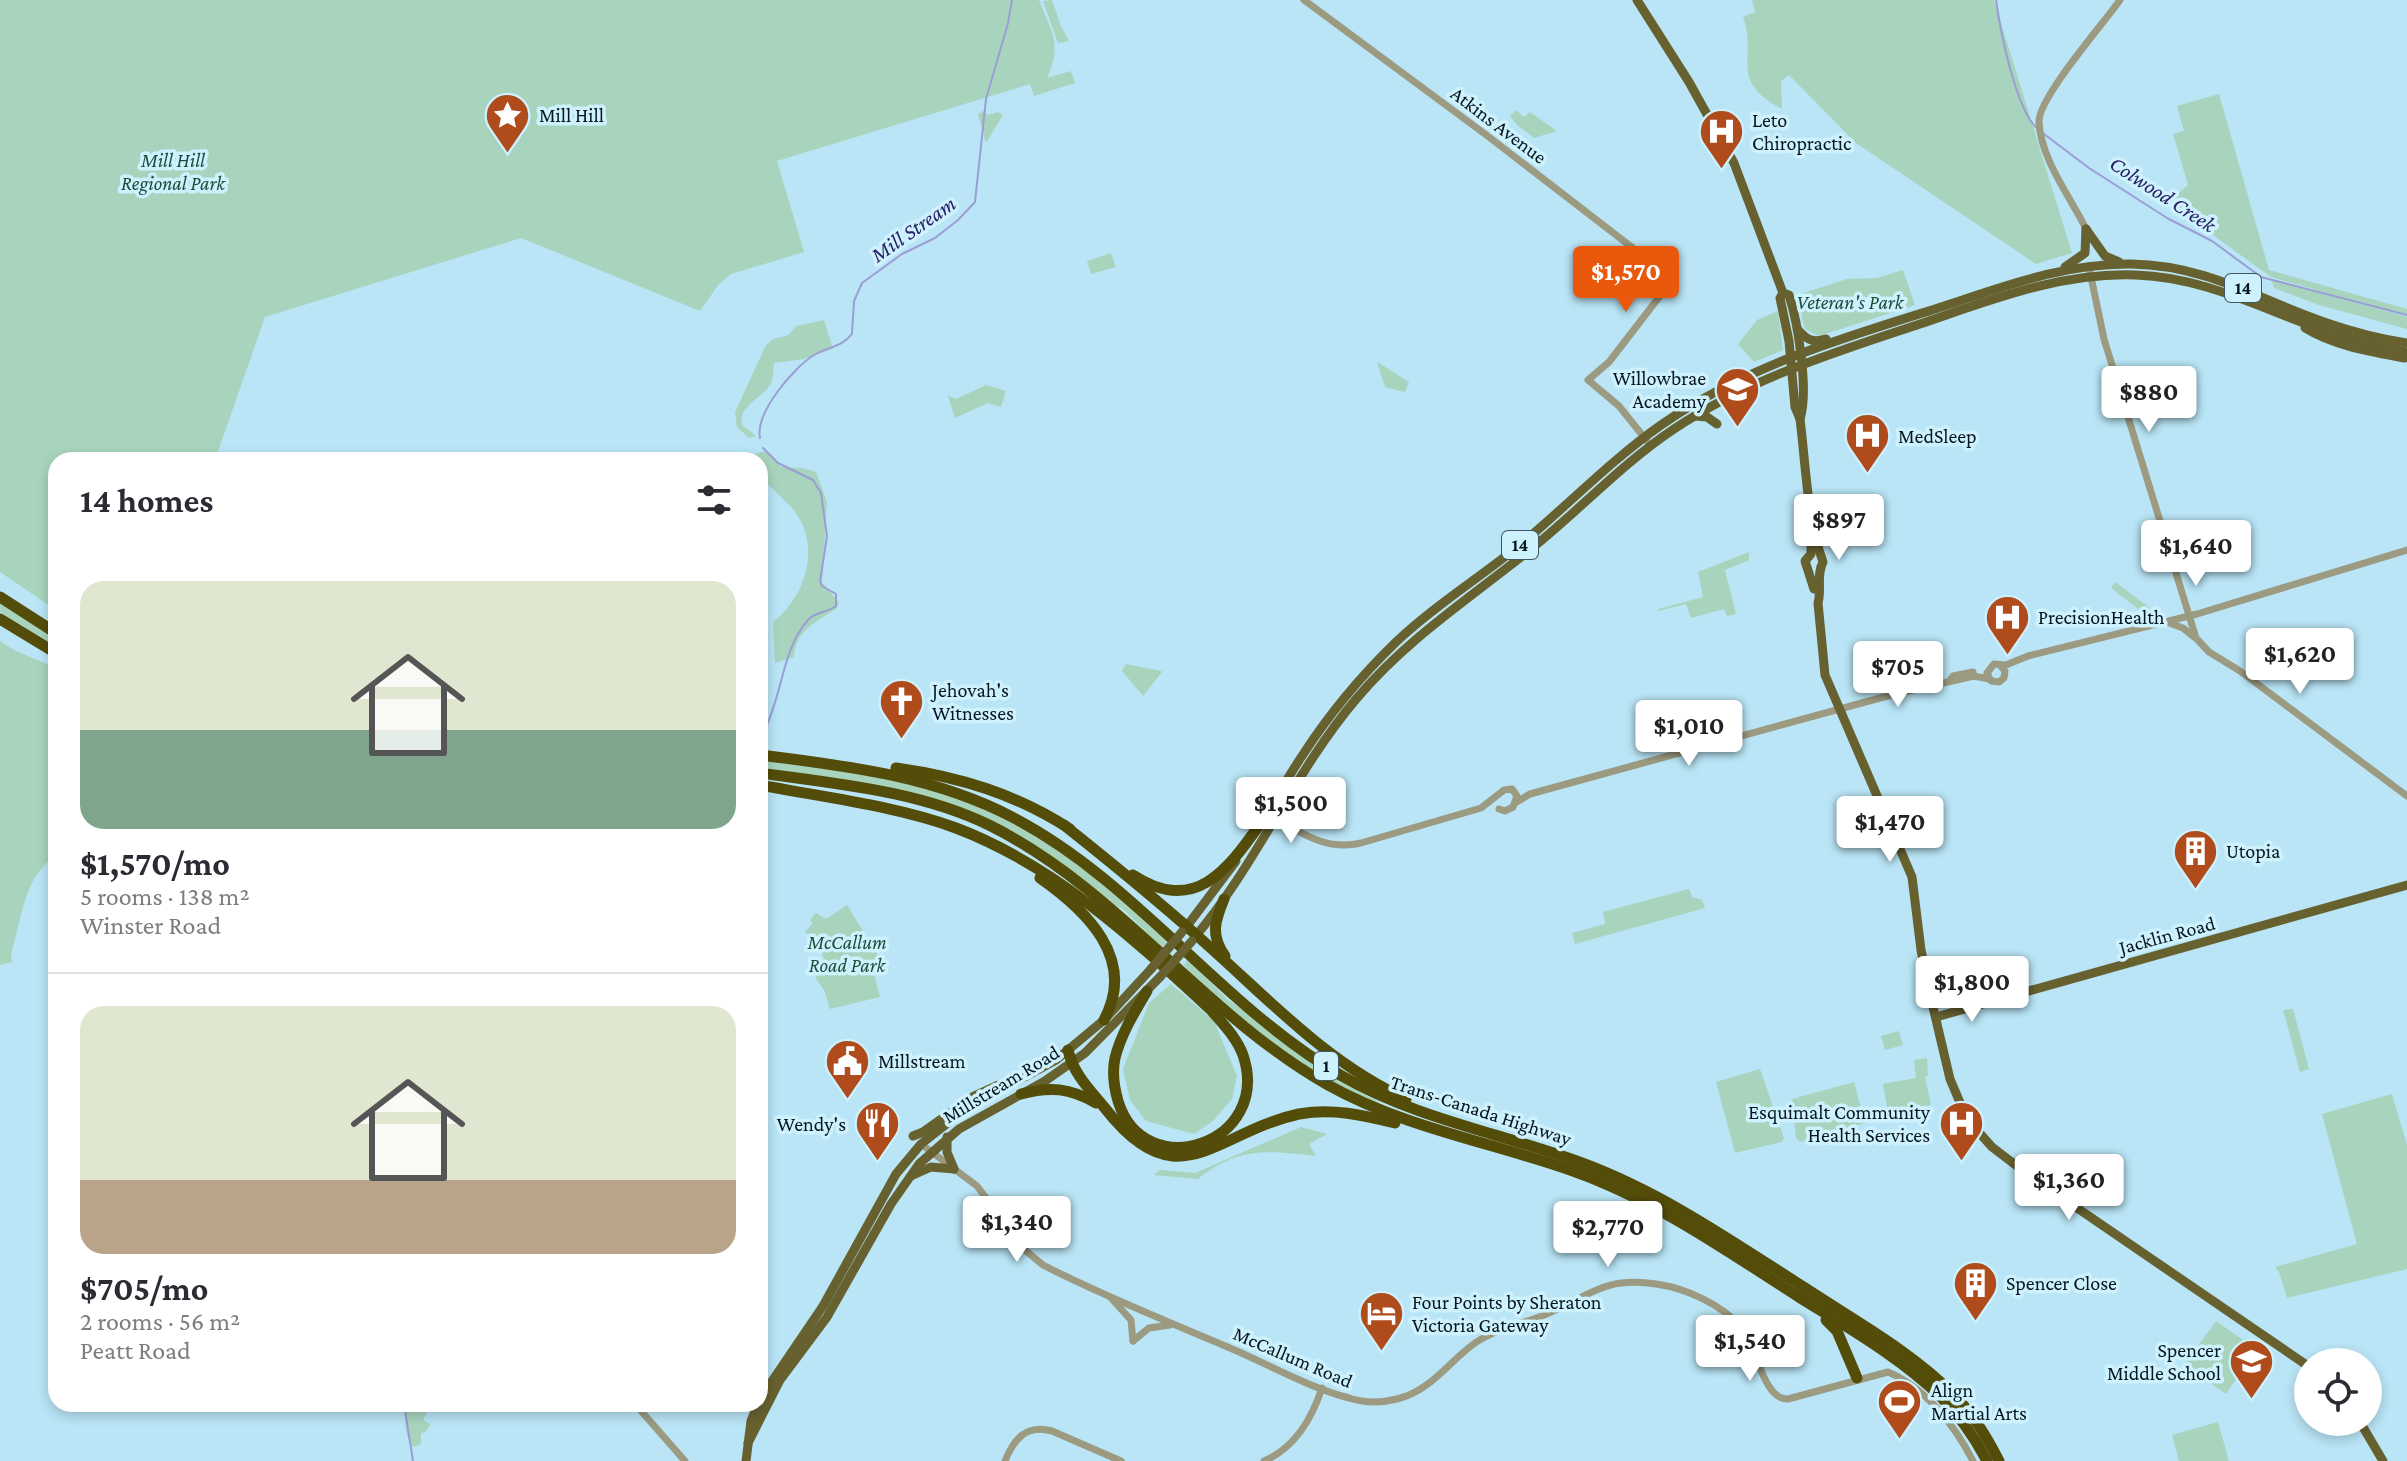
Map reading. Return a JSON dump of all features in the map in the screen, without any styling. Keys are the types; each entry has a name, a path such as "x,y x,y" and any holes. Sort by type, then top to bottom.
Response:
{"highway":[{"path":"0,597 48,628"},
{"path":"0,619 48,648"},
{"name":"Trans-Canada Highway","path":"768,756 835,764 927,782 994,808 1038,832 1104,880 1288,1040 1340,1075 1421,1113 1620,1178 1698,1220 1937,1379 1967,1410 1999,1461"},
{"path":"835,764 852,762 955,778 1007,795 1064,825 1148,884 1175,891 1201,886 1225,871 1260,824"},
{"name":"Trans-Canada Highway","path":"768,774 887,792 952,809 992,827 1066,872 1247,1028 1306,1072 1385,1113 1596,1180 1657,1208 1847,1328 1925,1383 1961,1419 1987,1461"},
{"path":"768,787 954,827 998,847 1090,904 1211,1010 1228,1029 1242,1053 1248,1074 1247,1090 1234,1121 1222,1134 1204,1144 1188,1148 1168,1147 1148,1140 1135,1130 1121,1112 1114,1087 1115,1060 1130,1021 1147,991"},
{"path":"926,820 981,843 1020,864 1086,915 1102,936 1113,969 1114,996 1104,1020"},
{"path":"1064,825 1316,1044 1356,1072 1441,1115 1564,1152 1620,1178"},
{"path":"1224,899 1214,930 1217,945 1237,973"},
{"path":"1068,1050 1071,1064 1109,1114 1137,1142 1152,1151 1184,1157 1201,1154 1281,1120 1299,1114 1323,1112 1366,1116 1456,1141 1493,1147"},
{"path":"1021,1094 1044,1088 1064,1089 1082,1095 1109,1114"},
{"path":"1703,1236 1733,1260 1827,1321 1841,1338 1857,1378"}],"main road":[{"path":"1637,0 1689,82 1734,163 1783,293"},
{"path":"2086,229 2105,256 2130,264"},
{"path":"2062,270 2085,253 2086,229"},
{"name":"14","path":"1194,939 1224,899 1324,740 1388,663 1438,620 1527,552 1647,442 1756,383 2029,288 2090,271 2130,264 2209,276 2326,323 2407,343"},
{"name":"14","path":"1184,930 1229,872 1320,729 1374,665 1415,625 1517,547 1596,476 1728,385 1795,356 1884,325 2062,270 2191,282 2355,340 2407,352"},
{"path":"1783,293 1789,295 1798,330 1795,356"},
{"path":"1783,293 1780,298 1804,407 1800,419"},
{"path":"2286,315 2314,334 2407,359"},
{"path":"1798,330 1805,338 1816,342 1884,325"},
{"path":"1796,367 1793,394 1800,419 1815,554 1805,561 1814,569 1820,595 1823,669 1912,877 1922,952 1950,1079 1960,1109 1984,1140 2043,1185 2294,1356"},
{"path":"1756,383 1777,381 1785,384 1793,394"},
{"path":"1695,416 1707,417 1717,424 1716,414 1721,401"},
{"name":"Jacklin Road","path":"1936,1017 2407,885"},
{"name":"Millstream Road","path":"768,1388 823,1306 896,1174 921,1144 967,1108 1039,1071 1068,1050 1104,1020 1184,930"},
{"name":"Millstream Road","path":"768,1404 780,1380 827,1317 908,1177 930,1151 947,1137 1071,1064 1103,1038 1194,939"},
{"path":"913,1136 974,1096 1039,1071"},
{"path":"908,1177 931,1167 954,1169 947,1152 947,1137"},
{"name":"Millstream Road","path":"746,1461 755,1412"},
{"name":"Millstream Road","path":"748,1443 764,1412"},
{"path":"2368,1436 2383,1461"}],"street":[{"name":"Atkins Avenue","path":"1304,0 1673,279 1601,369"},
{"path":"2086,229 2049,159 2039,124 2042,107 2120,0"},
{"path":"2090,271 2104,339 2196,638"},
{"path":"1601,369 1588,380 1619,406 1647,442"},
{"path":"1601,369 1599,382 1602,392"},
{"path":"1481,808 1508,810 1530,794 1950,680 1953,676 1979,672 1996,664 2188,615 2407,550"},
{"path":"2164,621 2183,628 2209,652 2240,671 2407,796"},
{"path":"1950,680 1955,682 1976,676 2000,681 2013,666 2033,657"},
{"path":"2000,665 2005,674"},
{"path":"1989,679 1987,673 1990,667"},
{"path":"1275,818 1319,842 1340,846 1361,843 1481,808 1504,790 1530,794"},
{"path":"1514,791 1517,796 1515,803"},
{"path":"1497,797 1499,809"},
{"name":"McCallum Road","path":"921,1144 985,1195 1035,1259 1175,1325 1322,1388 1363,1401 1400,1398 1420,1390 1484,1338 1554,1311 1574,1298 1603,1286 1632,1282 1683,1290 1739,1325 1750,1340 1768,1386 1782,1399 1888,1372 1908,1382 1940,1412 1973,1461"},
{"path":"1107,1295 1131,1320 1133,1341 1149,1328 1175,1325"},
{"path":"1264,1461 1287,1447 1298,1435 1322,1388"},
{"path":"642,1412 685,1461"},
{"path":"1005,1461 1017,1438 1028,1431 1040,1429 1052,1431 1121,1461"}],"green space":[{"name":"Mill Hill Regional Park","path":"0,0 1039,0 1055,46 1047,78 1071,71 1075,83 1034,96 1030,84 777,161 804,252 731,274 719,284 700,311 521,238 265,317 218,452 48,452 48,605 0,572"},
{"path":"1052,0 1069,41 1058,43 1043,1"},
{"path":"1752,0 1994,0 2072,253 2036,264 1856,143 1789,75 1781,81 1782,109 1765,98 1749,78 1747,32 1743,17 1755,12"},
{"path":"2219,94 2269,270 2407,309 2407,316 2271,277 2199,225 2195,212 2184,215 2167,204 2165,196 2180,192 2188,185 2173,134 2184,131 2177,106"},
{"path":"1516,110 1524,117 1530,112 1557,131 1534,138 1510,116"},
{"path":"983,111 988,115 998,112 1003,115 986,143 978,114"},
{"path":"1111,253 1116,267 1091,274 1087,261"},
{"name":"Veteran's Park","path":"1903,270 1915,305 1819,336 1805,329 1797,296 1800,294 1847,279 1877,278"},
{"path":"2271,279 2407,317 2407,329 2319,305 2274,288"},
{"path":"1778,311 1783,350 1754,362 1738,344 1757,320"},
{"path":"824,320 833,349 804,359 774,363 771,383 747,407 742,418 742,425 756,436 749,438 737,427 735,412 766,345 773,339 789,335 796,326"},
{"path":"1377,362 1409,382 1405,392 1385,387"},
{"path":"986,385 1006,391 1001,407 988,403 955,418 948,396 956,399"},
{"path":"768,454 781,467 816,472 827,502 822,582 839,603 836,609 802,634 794,657 775,663 773,622 794,599 806,570 808,555 803,526 787,502 768,485"},
{"path":"1749,552 1749,560 1725,570 1736,614 1727,616 1724,609 1691,618 1686,604 1658,611 1703,597 1698,572"},
{"path":"2115,582 2150,608 2145,614 2111,588"},
{"path":"0,602 48,633 48,641 0,612"},
{"path":"0,641 48,665 48,862 30,887 11,954 12,962 0,965"},
{"path":"1126,664 1162,672 1143,696 1122,671"},
{"path":"768,761 907,784 991,811 1062,852 1106,886 1167,941 1162,948 1124,910 1030,843 865,783 768,768"},
{"path":"1689,889 1692,897 1702,900 1705,908 1575,944 1572,933 1605,924 1603,912"},
{"name":"McCallum Road Park","path":"847,905 881,960 871,963 880,997 830,1009 824,990 815,977 827,972 821,949 808,946 812,938 805,932 813,923 810,920 816,913 826,919"},
{"path":"1188,960 1227,999 1351,1087 1381,1103 1326,1079 1268,1040 1195,978 1184,965"},
{"path":"1171,984 1214,1021 1237,1076 1232,1099 1213,1121 1194,1134 1146,1121 1130,1100 1123,1069 1149,1003"},
{"path":"2293,1009 2309,1069 2300,1072 2283,1010"},
{"path":"1899,1031 1903,1045 1885,1050 1881,1036"},
{"path":"1927,1058 1928,1076 1925,1077 1931,1105 1888,1114 1883,1084 1916,1078 1914,1060"},
{"path":"1760,1069 1784,1138 1782,1142 1735,1153 1716,1082"},
{"path":"1854,1082 1865,1123 1800,1142 1796,1138 1792,1099"},
{"path":"2392,1094 2407,1145 2407,1269 2287,1298 2275,1267 2357,1244 2322,1114"},
{"path":"1301,1127 1327,1134 1309,1144 1316,1156 1254,1153 1227,1161 1198,1179 1153,1175 1160,1170 1195,1173"},
{"path":"2216,1321 2256,1349 2226,1394 2188,1368 2187,1361"},
{"path":"407,1412 427,1412 423,1420 430,1424 426,1432 421,1433 421,1444 413,1447 405,1426"},
{"path":"2218,1422 2229,1461 2179,1461 2172,1435"}],"waterway":[{"name":"Mill Stream","path":"760,438 763,416 786,380 805,361 852,334 854,301 862,283 902,254 935,238 975,202 986,99 1012,0"},
{"name":"Colwood Creek","path":"1996,0 2016,89 2023,107 2039,130"},
{"name":"Colwood Creek","path":"2044,134 2089,168 2167,218 2212,241 2261,277 2407,315"},
{"name":"Mill Stream","path":"763,448 767,452"},
{"name":"Mill Stream","path":"768,453 778,463 813,480 821,493 827,536 820,582 836,594 836,606 811,617 799,632 787,659 768,722"},
{"name":"Mill Stream","path":"405,1412 413,1461"}],"place":[{"name":"Mill Hill","path":"508,154"},
{"name":"Leto Chiropractic","path":"1721,171"},
{"name":"Willowbrae Academy","path":"1737,429"},
{"name":"MedSleep","path":"1867,475"},
{"name":"PrecisionHealth","path":"2007,656"},
{"name":"Jehovah's Witnesses","path":"901,740"},
{"name":"Utopia","path":"2195,890"},
{"name":"Millstream","path":"847,1100"},
{"name":"Wendy's","path":"877,1163"},
{"name":"Esquimalt Community Health Services","path":"1961,1163"},
{"name":"Spencer Close","path":"1975,1322"},
{"name":"Four Points by Sheraton Victoria Gateway","path":"1381,1352"},
{"name":"Spencer Middle School","path":"2252,1401"},
{"name":"Align Martial Arts","path":"1900,1441"}]}
